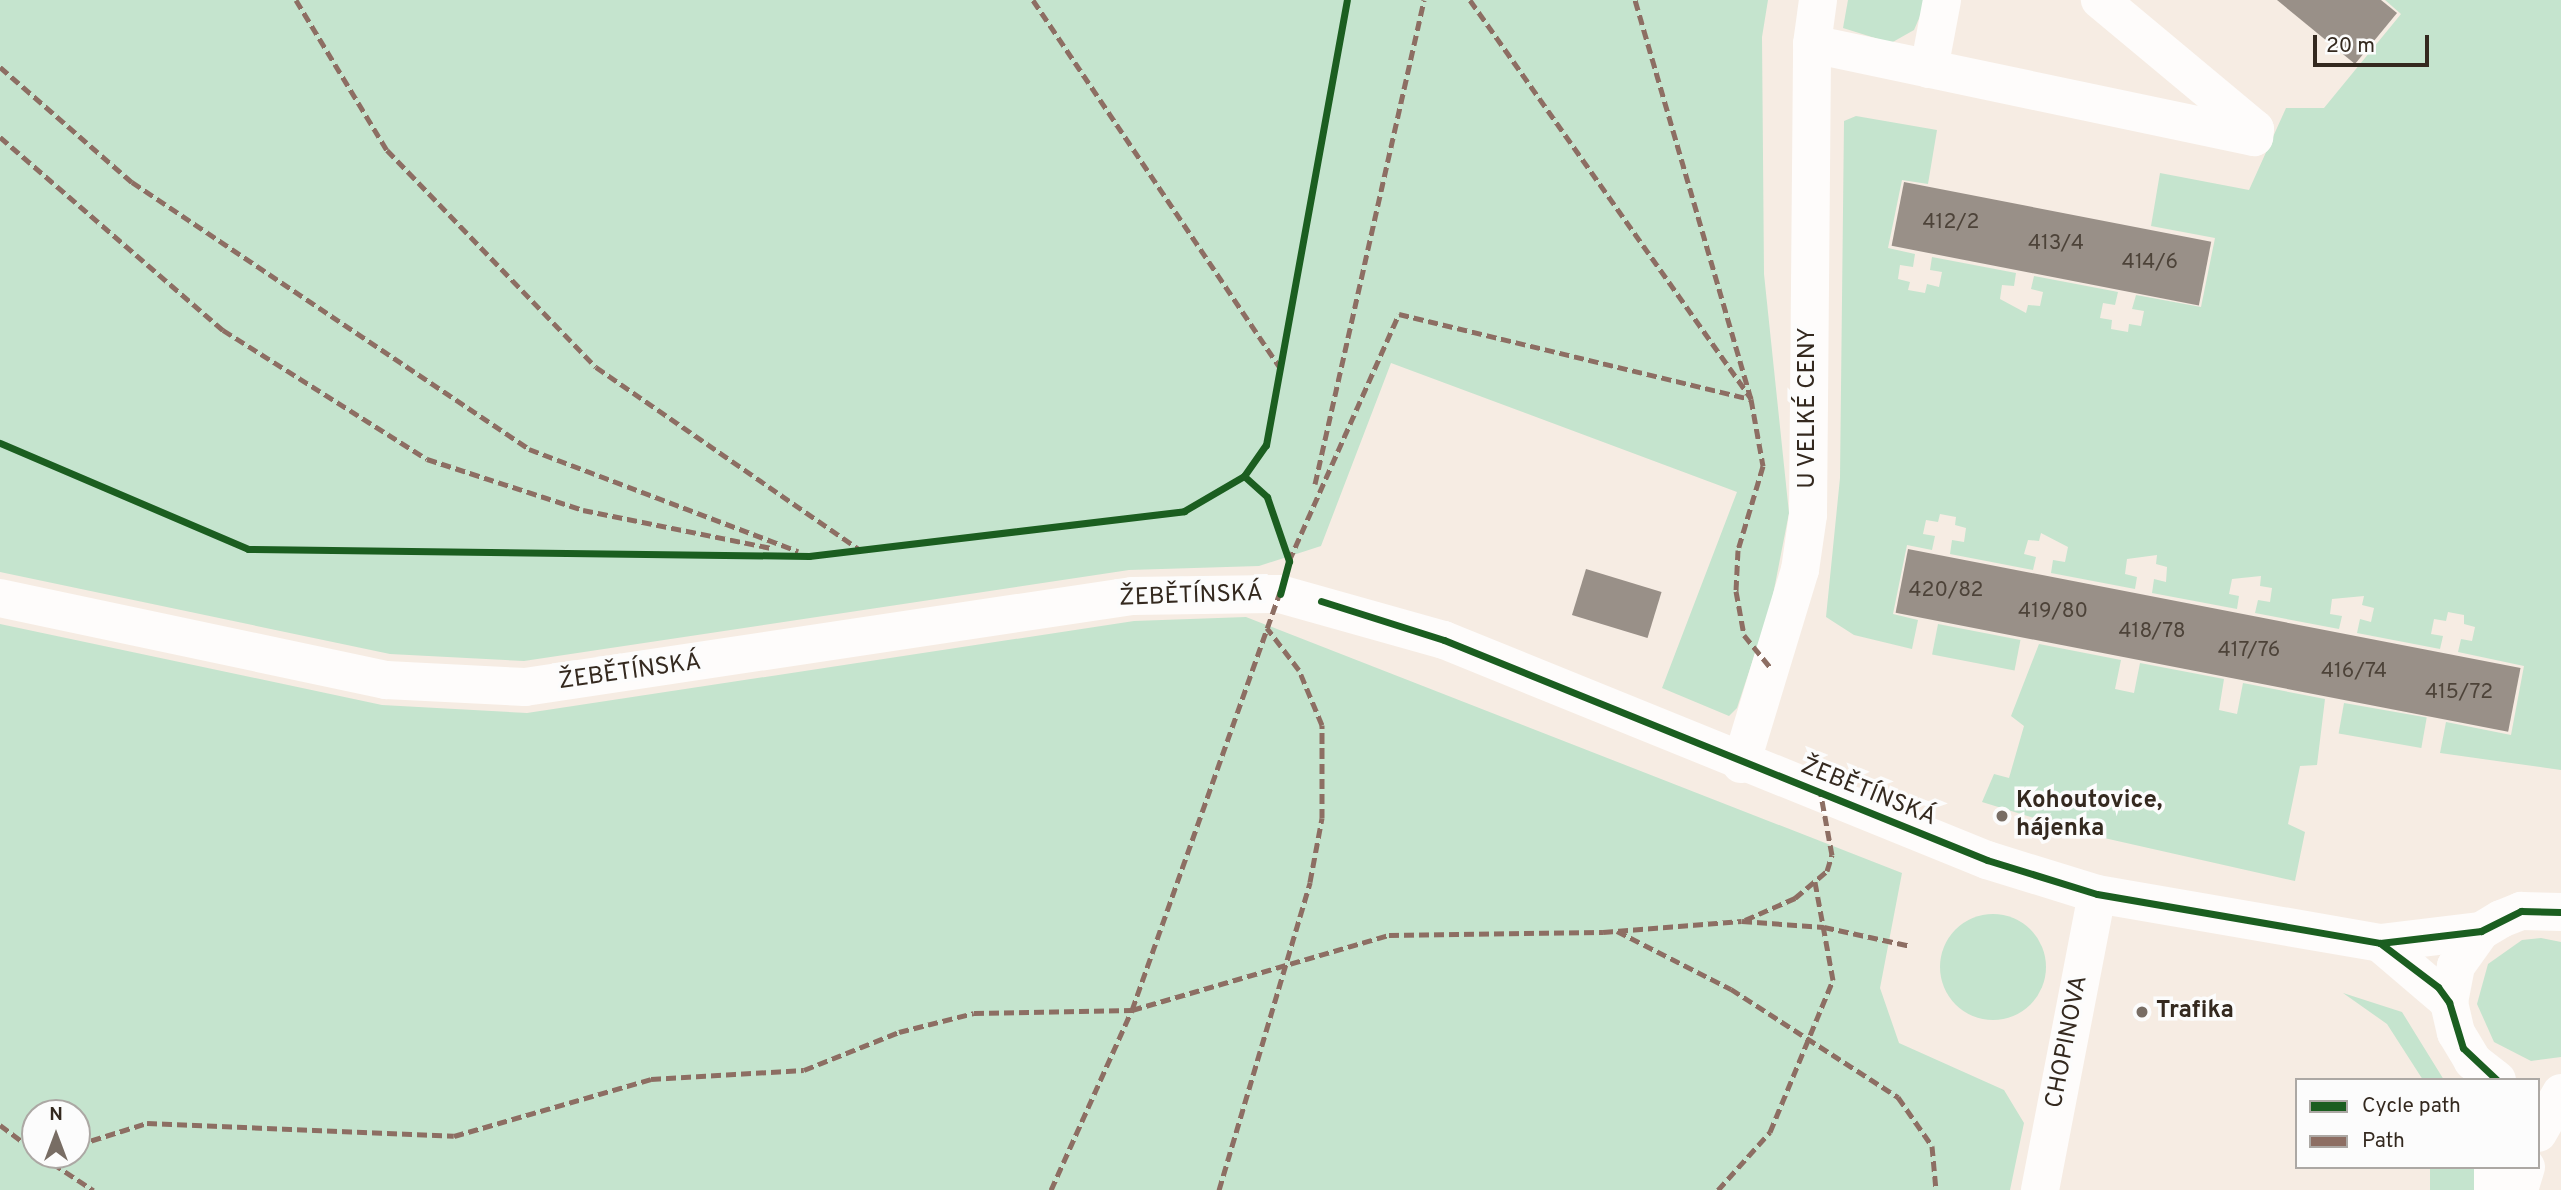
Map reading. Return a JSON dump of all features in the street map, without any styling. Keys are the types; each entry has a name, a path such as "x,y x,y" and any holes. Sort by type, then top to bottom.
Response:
{"street":[{"name":"U VELKÉ CENY","path":"1741,764 1800,570 1808,515 1812,44 1818,0"},
{"path":"1929,69 1942,0"},
{"path":"1812,44 2254,137 2255,129 2100,0"},
{"name":"ŽEBĚTÍNSKÁ","path":"0,598 386,680 525,687 1132,596 1257,592 1321,601 1408,627 1741,764 1986,860 2097,894 2380,943 2481,931"},
{"name":"CHOPINOVA","path":"2040,1190 2097,894"},
{"path":"2486,1075 2456,1033 2449,1002 2456,966 2481,931 2521,911 2561,912"},
{"path":"2380,943 2449,1002"},
{"path":"2540,1090 2561,1090 2540,1129"},
{"path":"2493,1169 2493,1190"},
{"path":"2519,1190 2525,1169"}],"green space":[{"path":"0,0 1768,0 1762,37 1764,274 1789,513 1771,605 1737,708 1729,716 1662,688 1737,492 1391,363 1321,546 1259,566 1129,570 524,661 390,654 0,572"},
{"path":"1848,0 1927,0 1914,30 1891,43 1843,28"},
{"path":"2385,0 2561,0 2561,770 2440,753 2446,722 2511,735 2524,666 2458,652 2461,639 2472,641 2475,627 2464,624 2464,615 2448,612 2446,621 2434,619 2431,634 2443,636 2440,649 2357,633 2360,619 2371,622 2374,608 2362,605 2364,596 2332,599 2330,614 2342,616 2339,629 2255,613 2258,600 2270,602 2272,588 2260,586 2261,576 2232,579 2229,594 2239,596 2237,609 2152,593 2154,579 2166,582 2167,567 2156,564 2157,555 2127,559 2125,574 2137,577 2135,589 2051,573 2053,560 2065,562 2068,547 2041,533 2039,541 2028,540 2024,554 2036,557 2033,570 1950,554 1952,540 1964,542 1966,528 1955,525 1956,517 1940,514 1938,522 1926,520 1923,534 1935,536 1932,550 1907,545 1893,614 1918,620 1912,649 1854,635 1826,617 1840,478 1844,121 1856,116 1937,130 1928,184 1902,180 1888,248 1915,254 1913,267 1900,265 1898,279 1910,282 1908,290 1925,293 1927,284 1939,287 1942,272 1930,270 1932,257 2016,273 2014,286 2002,285 2000,299 2026,313 2028,305 2040,306 2043,292 2031,289 2034,276 2113,291 2118,292 2115,305 2103,303 2100,318 2112,320 2111,329 2128,332 2129,324 2141,326 2144,311 2132,309 2136,295 2201,307 2215,238 2151,226 2160,173 2249,190 2286,108 2324,108 2401,14"},
{"path":"1246,617 1902,873 1880,988 1899,1043 2004,1090 2024,1123 2010,1190 0,1190 0,624 382,705 527,713 1134,621"},
{"path":"1938,624 2020,640 2015,670 1932,654"},
{"path":"2039,644 2121,660 2115,689 2134,693 2140,663 2224,679 2219,710 2237,714 2243,683 2325,699 2317,765 2300,766 2288,824 2305,832 2295,881 2082,833 1982,802 1994,774 2009,778 2024,726 2011,716"},
{"path":"2344,703 2427,718 2421,748 2339,734"},
{"path":"1993,914 2013,918 2030,930 2042,947 2046,967 2042,987 2030,1004 2013,1016 1993,1020 1973,1016 1956,1004 1944,987 1940,967 1944,947 1956,930 1973,918"},
{"path":"2541,938 2561,942 2561,1057 2531,1061 2494,1042 2477,1004 2488,964 2522,940"},
{"path":"2343,993 2402,1012 2443,1078 2422,1078 2387,1024"},
{"path":"2430,1169 2476,1169 2476,1190 2430,1190"}],"building":[{"path":"2277,0 2381,0 2397,13 2355,64"},
{"path":"1904,182 2211,242 2199,306 1892,246"},
{"path":"1908,549 2521,668 2508,732 1896,613"},
{"path":"1586,569 1662,592 1648,638 1572,615"}],"marked path":[{"path":"296,0 387,150 596,367 860,550"},
{"path":"1033,0 1281,369"},
{"path":"1315,484 1424,0"},
{"path":"1470,0 1751,399 1763,466 1738,550 1736,591 1744,635 1770,667"},
{"path":"1289,561 1399,314 1751,399 1635,0"},
{"path":"0,67 132,182 529,449 798,551"},
{"path":"0,137 223,330 427,459 583,510 771,548"},
{"path":"1051,1190 1132,1010 1281,590"},
{"path":"1219,1190 1310,882 1322,818 1322,725 1299,670 1267,628"},
{"path":"1745,920 1795,898 1827,871 1832,855 1821,795"},
{"path":"1718,1190 1770,1132 1833,980 1815,882"},
{"path":"91,1141 147,1123 454,1136 651,1079 804,1070 899,1032 974,1013 1132,1010 1389,935 1603,932 1742,921 1824,927 1911,946"},
{"path":"1617,931 1731,989 1898,1097 1932,1146 1936,1190"},
{"path":"0,1125 21,1141"},
{"path":"61,1169 93,1190"}],"cycle path":[{"path":"0,443 248,549 809,556 1184,511 1244,476 1266,445 1347,0"},
{"path":"1244,476 1267,497 1289,561 1280,594"},
{"path":"1321,601 1444,640 1987,860 2097,894 2380,943 2481,931 2521,911 2561,912"},
{"path":"2380,943 2438,987 2449,1002 2463,1048 2495,1078"}],"place":[{"name":"Kohoutovice, hájenka","path":"2002,816"},
{"name":"Trafika","path":"2142,1012"}]}
